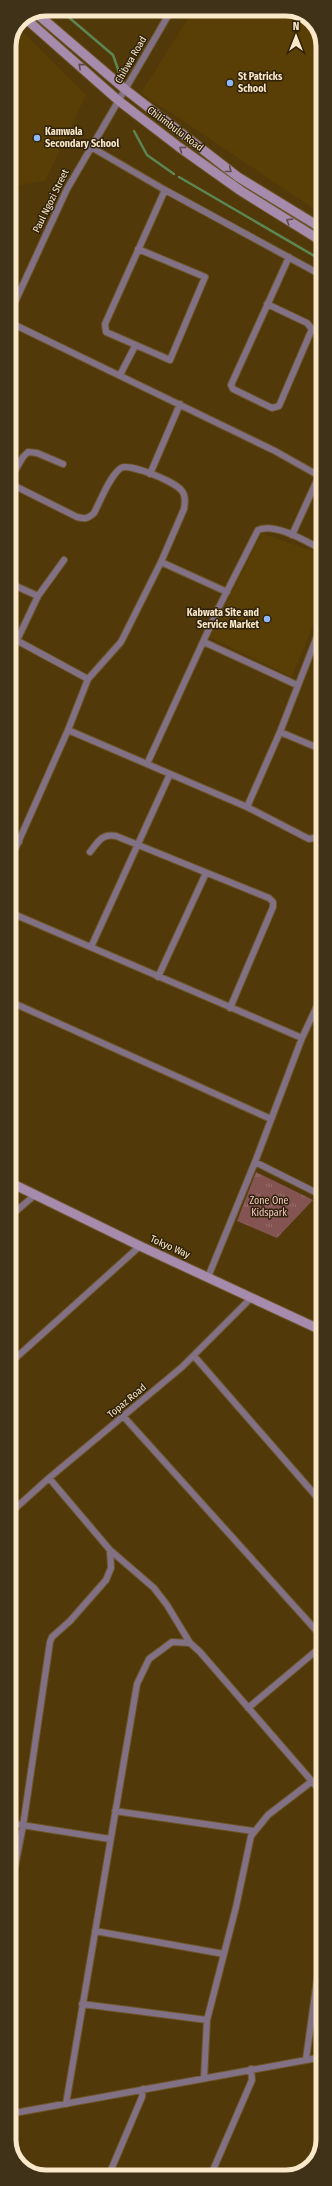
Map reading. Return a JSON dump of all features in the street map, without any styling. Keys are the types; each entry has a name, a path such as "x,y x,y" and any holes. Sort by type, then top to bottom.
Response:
{"main road":[{"name":"Chilimbulu Road","path":"41,17 126,90 238,177 316,225"},
{"name":"Chilimbulu Road","path":"29,21 120,101 212,172 316,238"},
{"name":"Tokyo Way","path":"16,1185 140,1246 316,1328"}],"street":[{"name":"Chibwa Road","path":"120,101 168,16"},
{"name":"Paul Ngozi Street","path":"16,300 67,189 120,101"},
{"path":"91,147 165,190 316,272"},
{"path":"138,249 203,275 205,281 170,360 135,346 106,332 105,328 138,249 165,190"},
{"path":"267,304 307,323 312,329 279,406 276,408 272,408 233,389 231,385 267,304 289,256"},
{"path":"16,325 275,450 316,474"},
{"path":"120,375 135,346"},
{"path":"150,474 180,404"},
{"path":"16,470 23,457 28,452 36,453 63,464"},
{"path":"16,486 77,517 84,519 90,518 94,513 115,472 122,467 129,467 178,486 183,492 185,500 184,509 161,562 121,642 88,679 68,730 16,848"},
{"path":"292,535 316,487"},
{"path":"146,764 258,530 263,528 276,529 316,547"},
{"path":"64,560 38,596 16,640 88,679"},
{"path":"161,562 227,592"},
{"path":"16,586 38,596"},
{"path":"247,807 280,732 316,638"},
{"path":"204,642 297,685"},
{"path":"68,730 247,807 309,839 316,839"},
{"path":"280,732 316,747"},
{"path":"91,947 170,774"},
{"path":"90,852 102,837 108,834 269,898 273,902 273,907 230,1008"},
{"path":"158,977 206,873"},
{"path":"16,915 302,1038"},
{"path":"16,1005 271,1119"},
{"path":"208,1277 255,1162 302,1038 316,1008"},
{"path":"255,1162 316,1192"},
{"path":"16,1211 36,1194"},
{"path":"16,1358 140,1246"},
{"name":"Topaz Road","path":"16,1508 194,1356 252,1297"},
{"path":"194,1356 316,1496"},
{"path":"124,1417 316,1630"},
{"path":"49,1478 110,1550 154,1588 167,1605 190,1642 316,1787"},
{"path":"16,1862 23,1826 50,1642 52,1637 70,1621 110,1575 110,1550"},
{"path":"66,2104 110,1839 140,1674 149,1659 172,1642 190,1642"},
{"path":"248,1708 316,1651"},
{"path":"204,2078 207,2020 224,1954 248,1846 254,1831 268,1815 311,1782"},
{"path":"115,1811 254,1831"},
{"path":"16,1824 110,1839"},
{"path":"95,1931 224,1954"},
{"path":"306,2059 316,1987"},
{"path":"82,2004 207,2020"},
{"path":"16,2113 316,2058"},
{"path":"213,2170 252,2080 252,2069"},
{"path":"111,2170 142,2097 143,2089"}],"shaded area":[{"path":"190,16 288,16 297,18 306,23 312,31 316,42 316,210 141,93"},
{"name":"Kamwala Secondary School","path":"24,33 86,95 45,181 16,186 16,46 17,40"},
{"name":"Kabwata Site and Service Market","path":"262,533 316,552 316,618 292,677 209,637"}],"green space":[{"name":"Zone One Kidspark","path":"256,1172 313,1200 277,1238 237,1221"}],"waterway":[{"path":"67,16 113,55 119,72"},
{"path":"134,131 147,155 174,174"},
{"path":"179,177 316,257"}],"place":[{"name":"St Patricks School","path":"230,83"},
{"name":"Kamwala Secondary School","path":"37,138"},
{"name":"Kabwata Site and Service Market","path":"267,619"}]}
